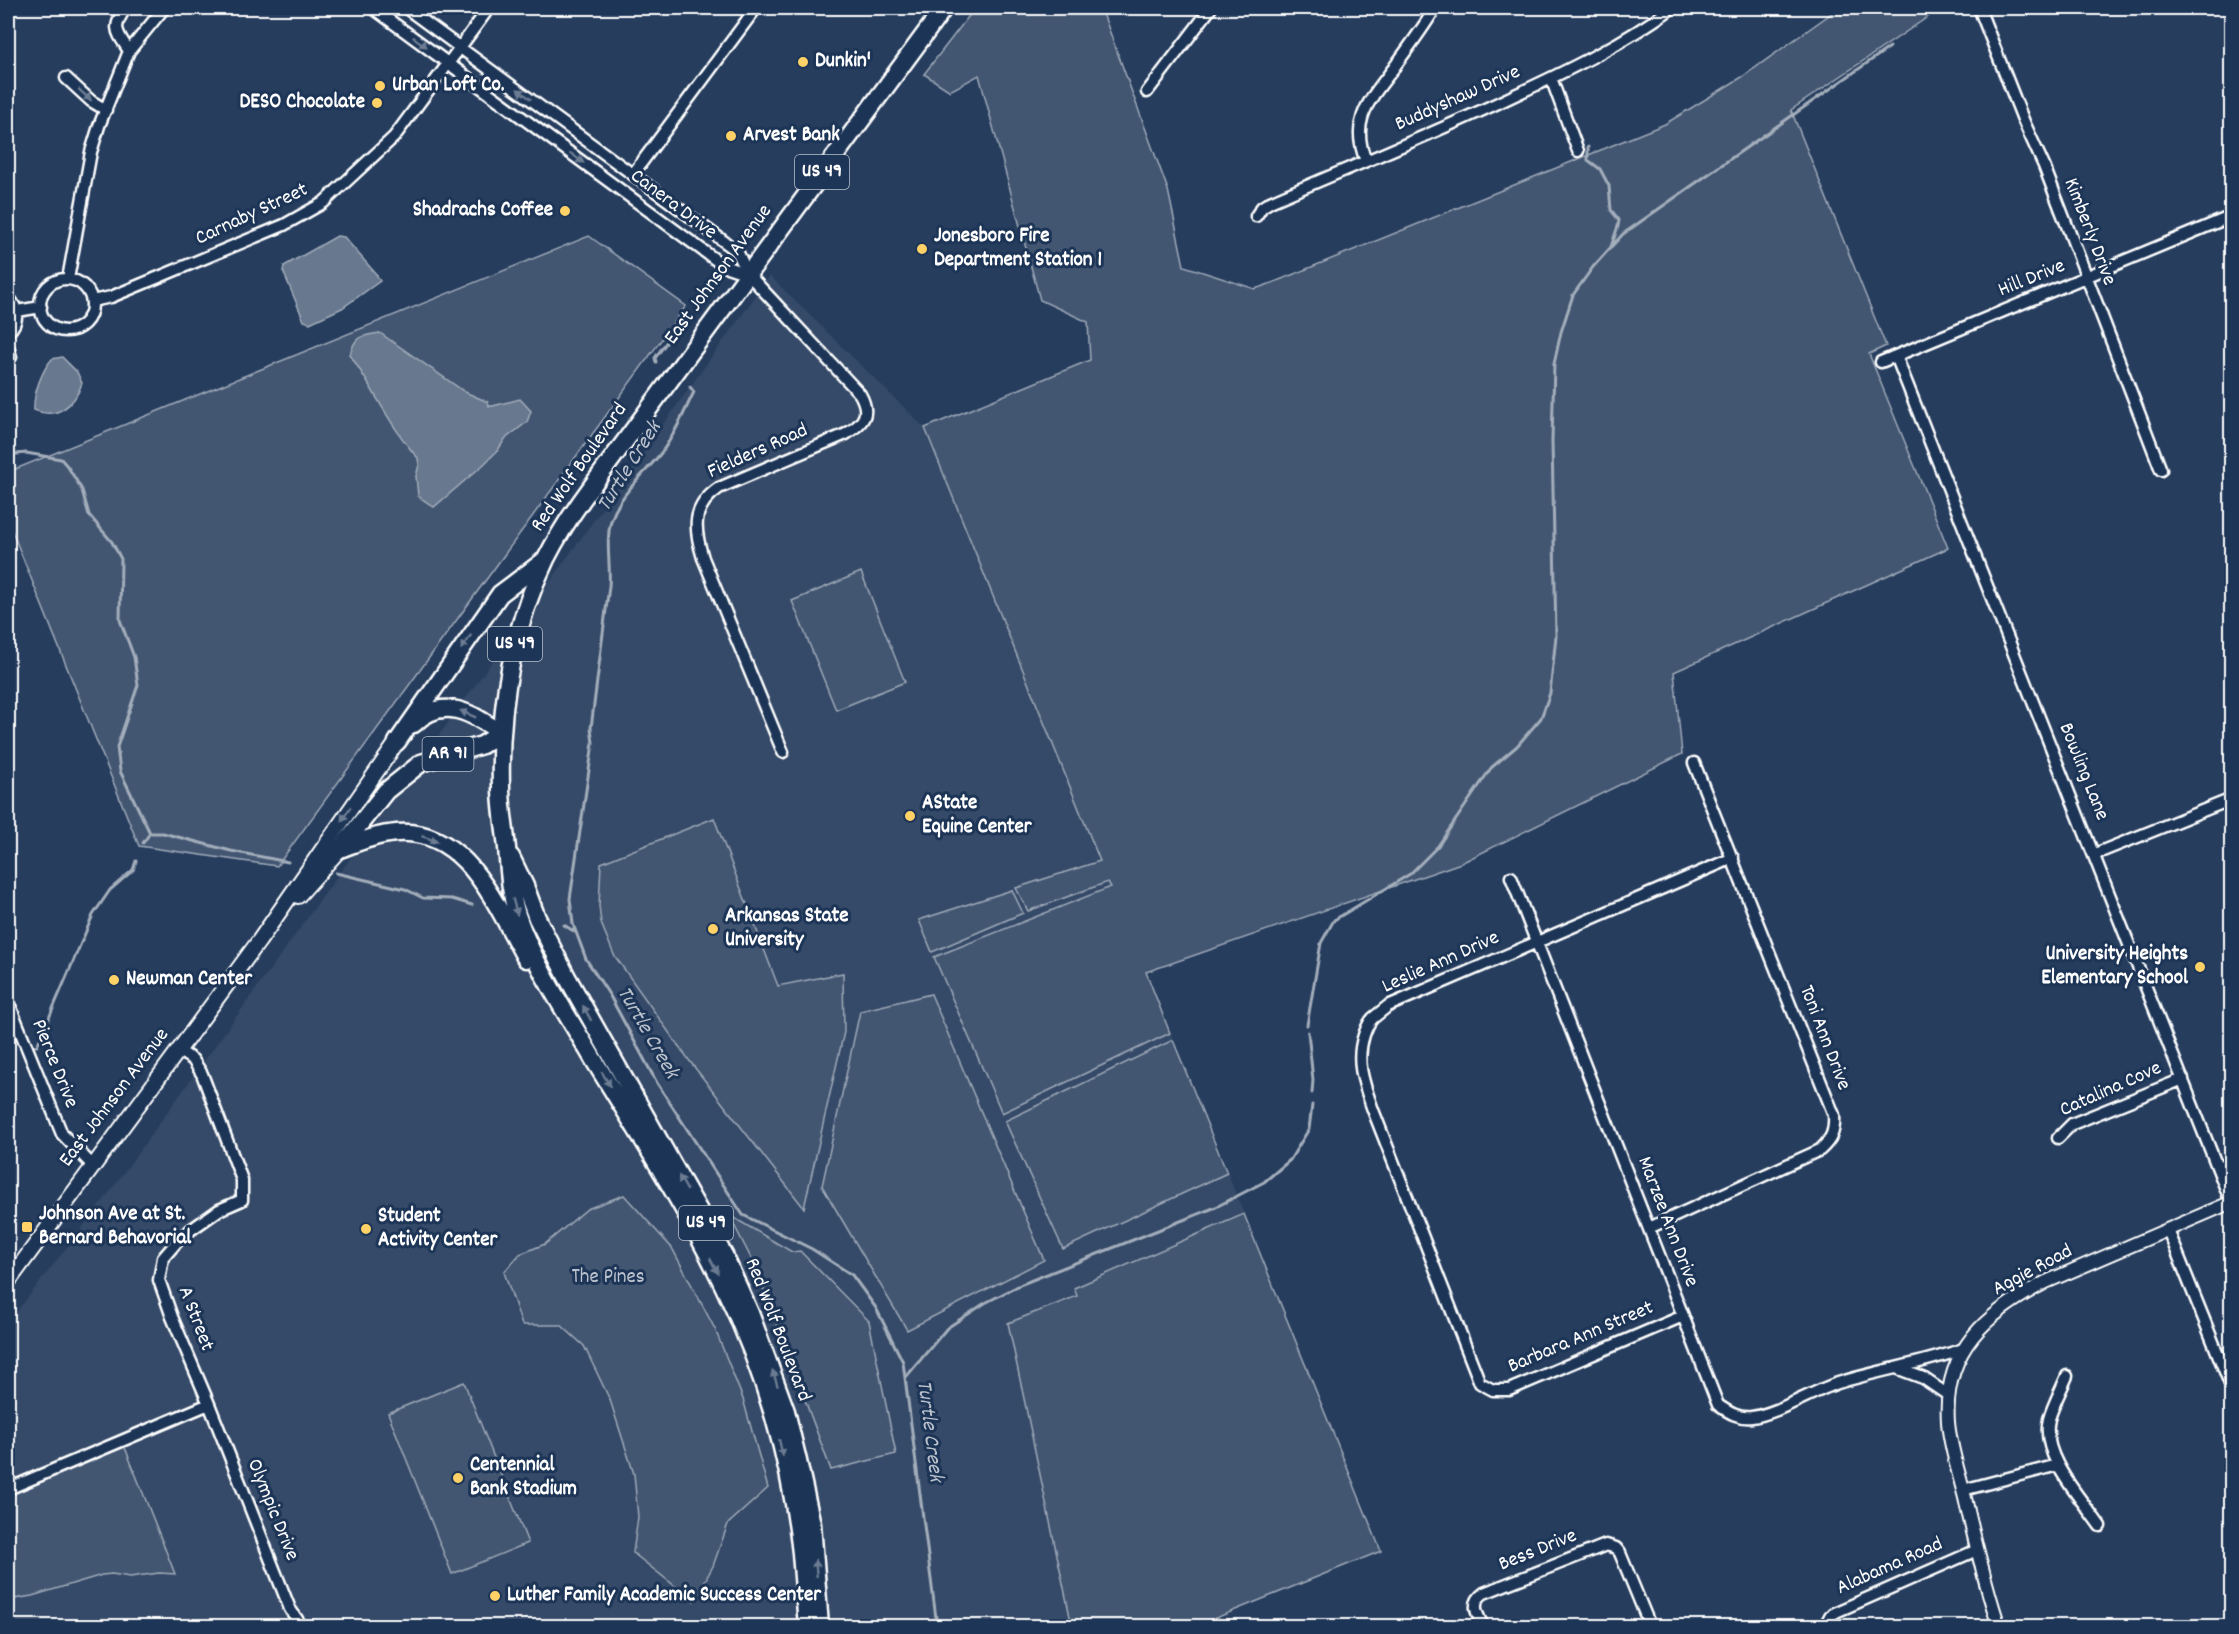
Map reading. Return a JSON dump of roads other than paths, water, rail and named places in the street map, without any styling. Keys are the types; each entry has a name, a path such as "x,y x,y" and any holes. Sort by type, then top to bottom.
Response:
{"highway":[{"name":"East Johnson Avenue","path":"659,395 944,8"},
{"name":"Red Wolf Boulevard","path":"659,395 571,515 546,559 529,598 515,645 501,733 501,789 509,886 518,917 557,999 656,1163 705,1250 739,1318 771,1408 787,1474 801,1551 807,1626"},
{"name":"AR 91","path":"397,742 500,594 546,559"},
{"path":"397,742 421,717 442,708 461,711 501,733"},
{"name":"AR 91","path":"340,849 386,791 421,763 482,745 501,733"},
{"path":"340,849 373,837 390,833 407,833 434,839 458,853 474,870 535,975 557,999"},
{"name":"Red Wolf Boulevard","path":"507,849 537,918 567,977 725,1257 750,1313 786,1411 798,1461 812,1524 820,1626"}],"main road":[{"name":"East Johnson Avenue","path":"8,1282 259,940 397,742"},
{"name":"East Johnson Avenue","path":"259,940 340,849"}],"street":[{"path":"126,8 118,19 117,31 129,51"},
{"path":"68,279 91,152 129,51 164,8"},
{"name":"Canera Drive","path":"372,8 449,62 723,266 747,274"},
{"name":"Canera Drive","path":"406,8 737,251 747,274"},
{"name":"Carnaby Street","path":"92,301 111,297 223,252 284,225 323,203 394,137 489,8"},
{"path":"633,174 756,8"},
{"path":"1147,92 1211,8"},
{"path":"1366,161 1361,150 1359,133 1365,106 1435,8"},
{"name":"Buddyshaw Drive","path":"1256,216 1262,207 1270,202 1477,114 1551,78 1623,42 1672,8"},
{"name":"Kimberly Drive","path":"1979,8 2044,166 2161,470"},
{"path":"66,78 91,101 106,110"},
{"path":"1551,78 1578,151"},
{"name":"Hill Drive","path":"1881,362 2232,216"},
{"name":"Fielders Road","path":"747,274 836,365 866,405 865,416 851,431 719,488 707,496 699,509 698,540 703,558 783,752"},
{"path":"68,279 84,286 92,301 89,317 84,324 69,331 53,327 47,322 40,307 45,290 59,280 68,279"},
{"path":"8,297 17,311 14,326 8,332"},
{"path":"17,311 40,307"},
{"name":"Bowling Lane","path":"1896,356 2231,1202"},
{"name":"Toni Ann Drive","path":"1649,1228 1820,1150 1830,1141 1833,1134 1834,1115 1734,858 1694,763"},
{"path":"2095,854 2232,799"},
{"name":"Leslie Ann Drive","path":"1493,1390 1478,1380 1368,1094 1359,1061 1360,1047 1368,1025 1388,1006 1734,858"},
{"name":"Marzee Ann Drive","path":"1511,877 1716,1402 1728,1413 1751,1417 1836,1384 1929,1361 1963,1349"},
{"name":"Pierce Drive","path":"8,1001 62,1134 93,1166"},
{"name":"A Street","path":"178,1050 193,1060 202,1074 242,1180 242,1200 219,1210 182,1236 163,1258 159,1280 209,1404"},
{"name":"Catalina Cove","path":"2058,1138 2072,1124 2183,1079"},
{"path":"2215,1161 2232,1173"},
{"name":"Aggie Road","path":"1999,1626 1977,1550 1948,1423 1948,1395 1953,1368 1963,1349 1990,1317 2022,1294 2231,1202"},
{"path":"2168,1230 2232,1389"},
{"name":"Barbara Ann Street","path":"1493,1390 1509,1390 1683,1316"},
{"path":"1896,1368 1923,1378 1948,1395"},
{"path":"2067,1376 2049,1420 2050,1444 2058,1465 2100,1526"},
{"path":"8,1489 209,1404"},
{"name":"Olympic Drive","path":"209,1404 290,1609 300,1625 304,1626"},
{"path":"1963,1490 2058,1465"},
{"name":"Bess Drive","path":"1483,1626 1475,1608 1476,1600 1484,1593 1606,1545 1616,1548 1620,1553 1650,1626"},
{"name":"Alabama Road","path":"1825,1626 1830,1616 1836,1612 1977,1550"}],"waterway":[{"path":"1611,247 1623,234 1890,47"},
{"path":"1307,1025 1321,943 1334,920 1410,874 1438,846 1491,768 1517,746 1541,718 1550,693 1556,636 1552,441 1554,364 1573,295 1611,247 1619,220 1611,210 1609,186 1600,169 1588,160 1588,147"},
{"name":"Turtle Creek","path":"656,362 655,358 679,325 682,313"},
{"name":"Turtle Creek","path":"690,387 694,392 671,439 620,502 609,529 609,586 591,728 593,743 570,899 573,924 586,959 610,996 657,1083 743,1215 812,1249 852,1275 876,1308 903,1362 937,1626"},
{"path":"8,455 26,453 61,459 82,490 89,515 112,542 121,559 120,620 134,657 138,685 117,747 120,771 150,833 163,833 231,851 288,862"},
{"path":"143,843 150,833"},
{"path":"30,1045 37,1046 93,915 110,890 133,870 136,861"},
{"path":"336,873 405,889 423,898 452,899 472,905"},
{"path":"564,925 575,932"},
{"path":"8,1028 20,1045"},
{"path":"1308,1032 1313,1080 1312,1093"},
{"path":"906,1377 947,1328 985,1303 1022,1284 1216,1207 1264,1182 1290,1160 1309,1129 1312,1105"}],"place":[{"name":"Dunkin'","path":"803,62"},
{"name":"Urban Loft Co.","path":"380,86"},
{"name":"DESO Chocolate","path":"377,103"},
{"name":"Arvest Bank","path":"731,136"},
{"name":"Shadrachs Coffee","path":"565,211"},
{"name":"Jonesboro Fire Department Station 1","path":"922,249"},
{"name":"AState Equine Center","path":"910,816"},
{"name":"Arkansas State University","path":"713,929"},
{"name":"University Heights Elementary School","path":"2200,967"},
{"name":"Newman Center","path":"114,980"},
{"name":"Johnson Ave at St. Bernard Behavorial","path":"27,1227"},
{"name":"Student Activity Center","path":"366,1229"},
{"name":"Centennial Bank Stadium","path":"458,1478"},
{"name":"Luther Family Academic Success Center","path":"495,1596"}],"park label":[{"name":"The Pines","path":"608,1278"}]}
